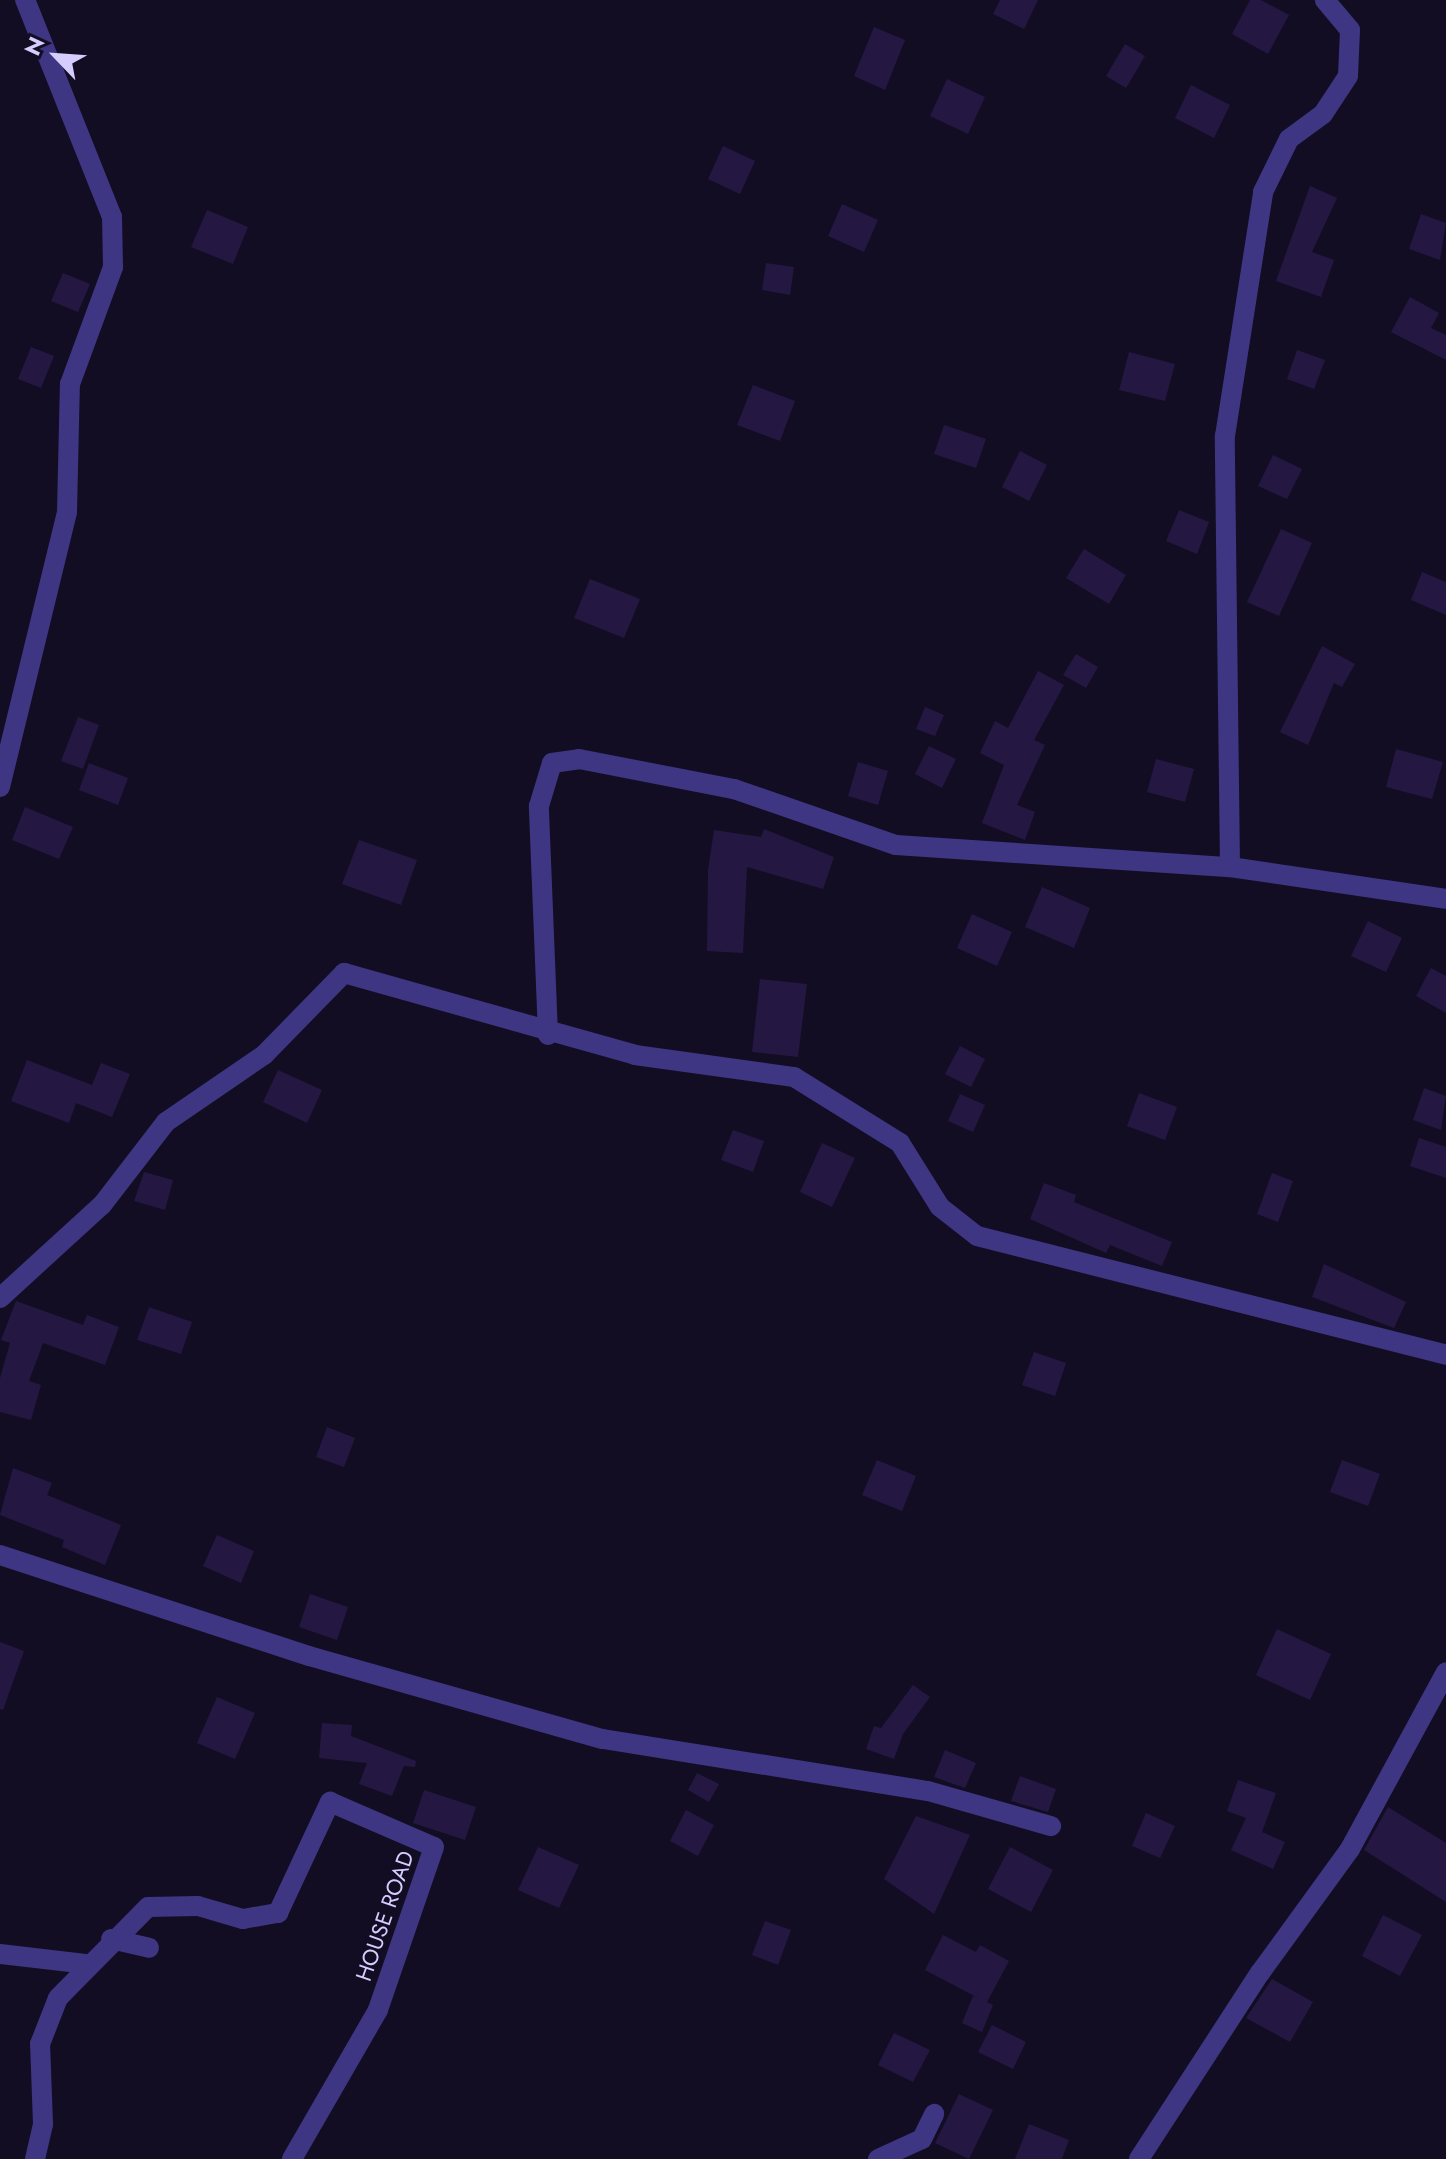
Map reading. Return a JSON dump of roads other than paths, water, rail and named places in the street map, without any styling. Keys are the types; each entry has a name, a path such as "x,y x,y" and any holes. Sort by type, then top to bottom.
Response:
{"street":[{"path":"0,787 67,512 70,384 113,267 112,217 25,0"},
{"path":"1230,867 1225,436 1263,192 1289,139 1323,114 1348,76 1350,30 1325,0"},
{"path":"548,1035 539,806 552,763 579,759 734,789 896,845 1230,867 1446,899"},
{"path":"0,1298 102,1205 166,1122 264,1055 344,973 548,1035 635,1055 794,1077 900,1143 940,1207 977,1236 1446,1355"},
{"path":"0,1555 309,1656 603,1739 928,1791 1051,1826"},
{"path":"1139,2159 1260,1973 1350,1849 1446,1672"},
{"name":"HOUSE ROAD","path":"35,2159 43,2124 40,2044 58,1998 111,1939 148,1907 198,1906 243,1919 278,1913 330,1802 434,1847 378,2010 292,2159"},
{"path":"111,1939 149,1948"},
{"path":"0,1954 87,1964"},
{"path":"878,2159 922,2139 934,2114"}]}
